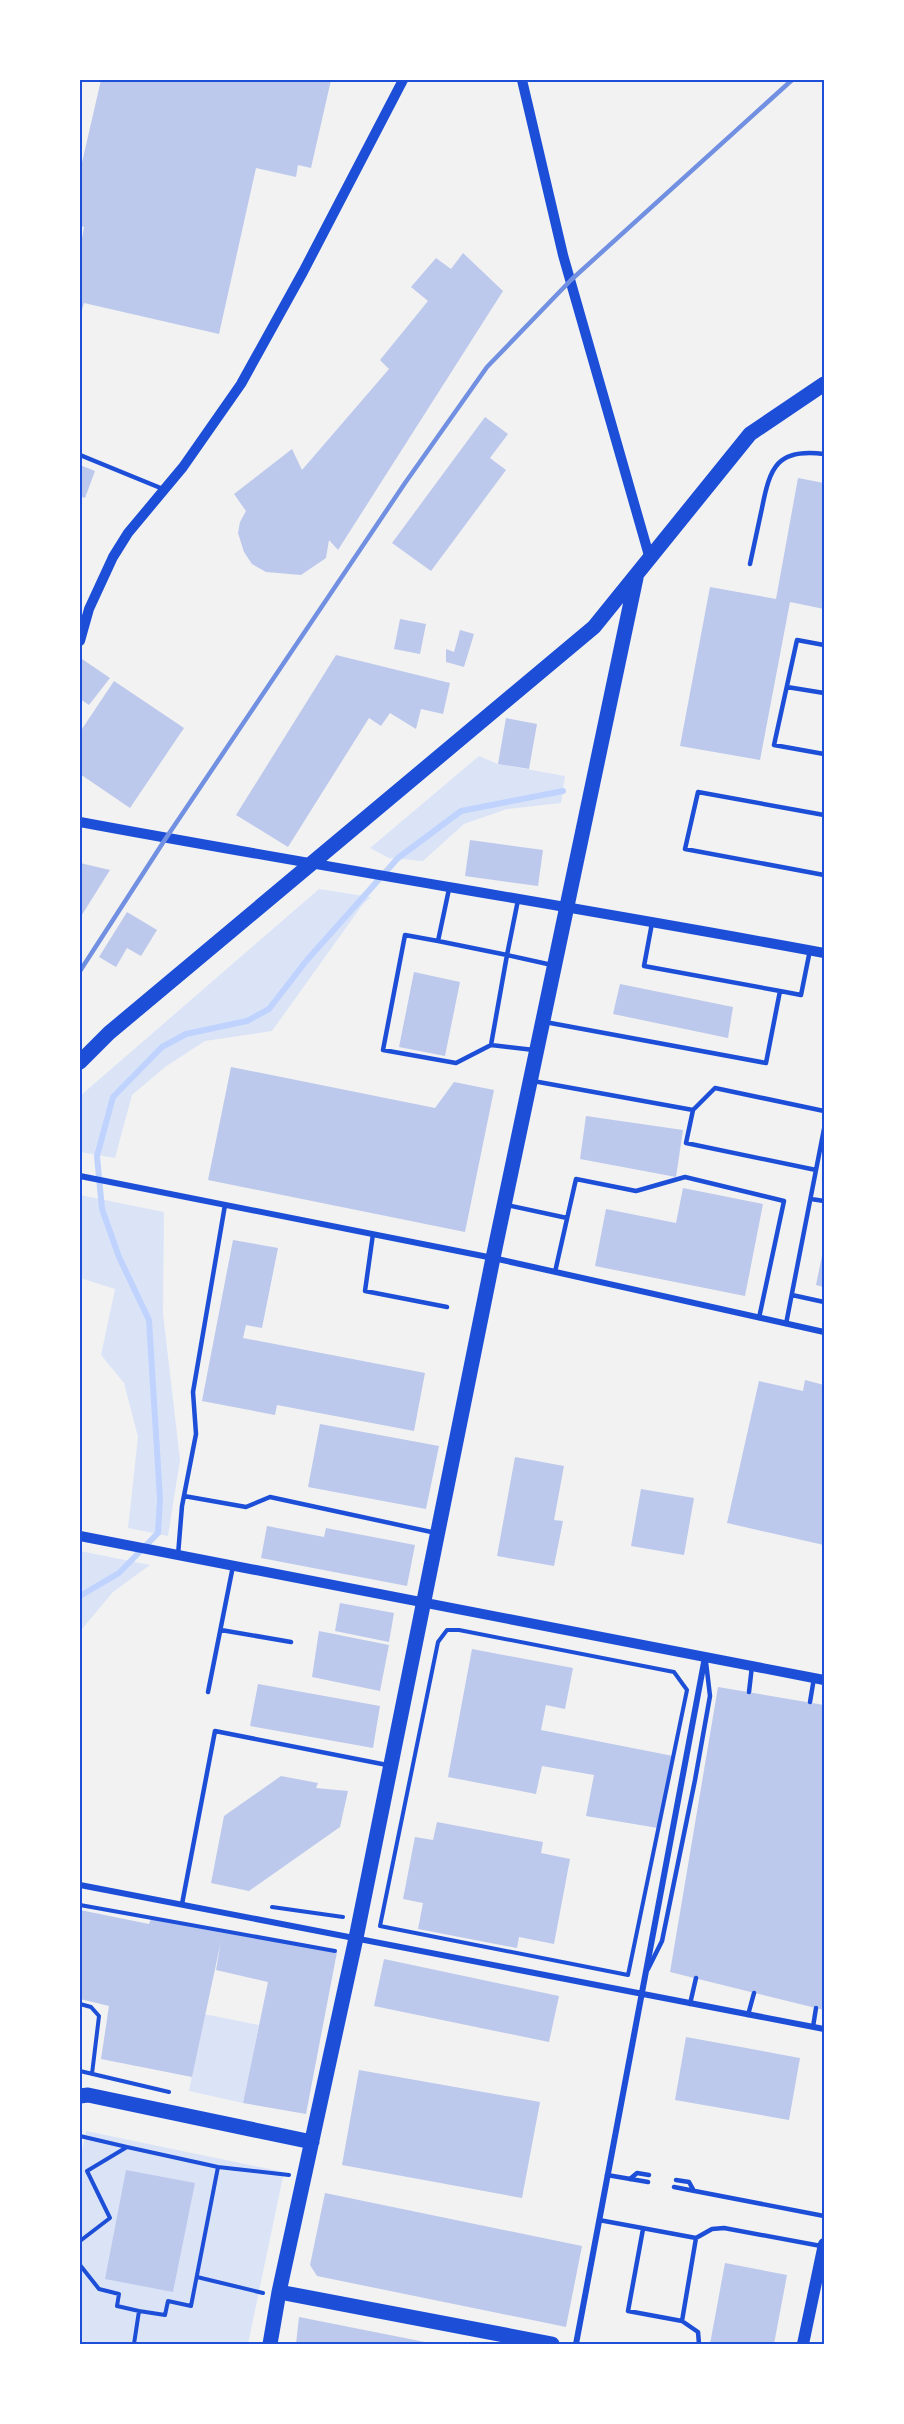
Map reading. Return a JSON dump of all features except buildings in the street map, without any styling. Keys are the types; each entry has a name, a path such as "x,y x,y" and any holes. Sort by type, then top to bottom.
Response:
{"main road":[{"path":"80,1062 109,1033 594,627 636,578 750,434 825,384"},
{"path":"270,2344 278,2294 392,1766 492,1258 636,578"},
{"path":"82,2093 312,2142"},
{"path":"803,2344 824,2245"},
{"path":"278,2294 552,2344"}],"street":[{"path":"80,641 89,609 113,557 128,533 215,422 256,358 403,80"},
{"path":"522,80 563,255 650,559"},
{"path":"80,822 309,865 518,897 825,953"},
{"path":"80,1176 492,1258 825,1332"},
{"path":"80,1536 819,1679"},
{"path":"576,2344 705,1657"},
{"path":"80,1885 825,2029"}],"lane":[{"path":"750,564 771,471 783,459 793,454 804,452 825,454"},
{"path":"80,455 113,466 164,489"},
{"path":"825,645 797,640 774,745 825,754"},
{"path":"787,687 825,693"},
{"path":"825,815 698,792 685,849 825,875"},
{"path":"438,941 449,886"},
{"path":"491,1045 518,897"},
{"path":"652,921 644,966 780,992 801,995 810,950"},
{"path":"537,1051 491,1045 456,1063 383,1050 405,935 554,966"},
{"path":"543,1022 766,1063 780,992"},
{"path":"530,1080 693,1110"},
{"path":"816,1170 686,1143 693,1110 715,1088 825,1111"},
{"path":"786,1324 825,1129"},
{"path":"555,1272 576,1179 636,1191 685,1177 784,1201 759,1318"},
{"path":"811,1199 825,1201"},
{"path":"178,1555 184,1496 196,1434 192,1392 225,1205"},
{"path":"504,1205 567,1218"},
{"path":"373,1234 365,1291 447,1307"},
{"path":"792,1295 825,1302"},
{"path":"184,1496 246,1507 270,1497 439,1533"},
{"path":"208,1692 233,1566"},
{"path":"221,1630 291,1642"},
{"path":"646,1972 662,1941 695,1780 710,1696 705,1657"},
{"path":"749,1692 752,1666"},
{"path":"810,1702 819,1679"},
{"path":"182,1904 215,1731 392,1766"},
{"path":"690,2004 696,1978"},
{"path":"748,2015 754,1993"},
{"path":"813,2027 816,2008"},
{"path":"630,2179 637,2173 649,2175"},
{"path":"607,2175 648,2182"},
{"path":"676,2180 688,2182 694,2191"},
{"path":"674,2187 825,2216"},
{"path":"598,2220 696,2238 711,2229 724,2228 824,2245"},
{"path":"643,2229 628,2311 682,2321 698,2332 699,2344"},
{"path":"682,2321 696,2238"}],"path":[{"path":"447,1630 471,1632 674,1672 683,1681 687,1690 628,1975 380,1926 438,1642 447,1630"},
{"path":"80,1905 337,1952"},
{"path":"80,2004 91,2007 99,2016 92,2074"},
{"path":"80,2136 218,2167 274,2174 284,2172"},
{"path":"80,2241 110,2218 87,2171 127,2147"},
{"path":"80,2265 99,2289 119,2294 117,2306 165,2315 168,2301 191,2306 218,2167"},
{"path":"197,2277 278,2294"},
{"path":"134,2344 139,2311"}],"shaded area":[{"path":"479,756 498,764 565,776 561,803 507,809 464,824 423,861 389,858 370,848"},
{"path":"319,889 371,897 363,904 272,1031 205,1041 165,1067 132,1095 115,1158 80,1152 80,1096"},
{"path":"80,1195 164,1212 163,1313 180,1460 168,1536 128,1528 138,1437 124,1383 101,1355 115,1289 80,1278"},
{"path":"80,1551 150,1565 113,1592 82,1629 80,1637"},
{"path":"204,2014 259,2025 243,2103 189,2091"},
{"path":"86,2131 284,2172 248,2344 80,2344 80,2161"}],"waterway":[{"path":"80,1596 119,1573 158,1533 160,1499 149,1320 119,1257 102,1209 97,1156 113,1097 162,1047 186,1034 247,1021 269,1009 307,960 398,858 461,811 563,791"}],"railway":[{"path":"80,971 166,838 405,483 487,367 571,280 792,80"}]}
